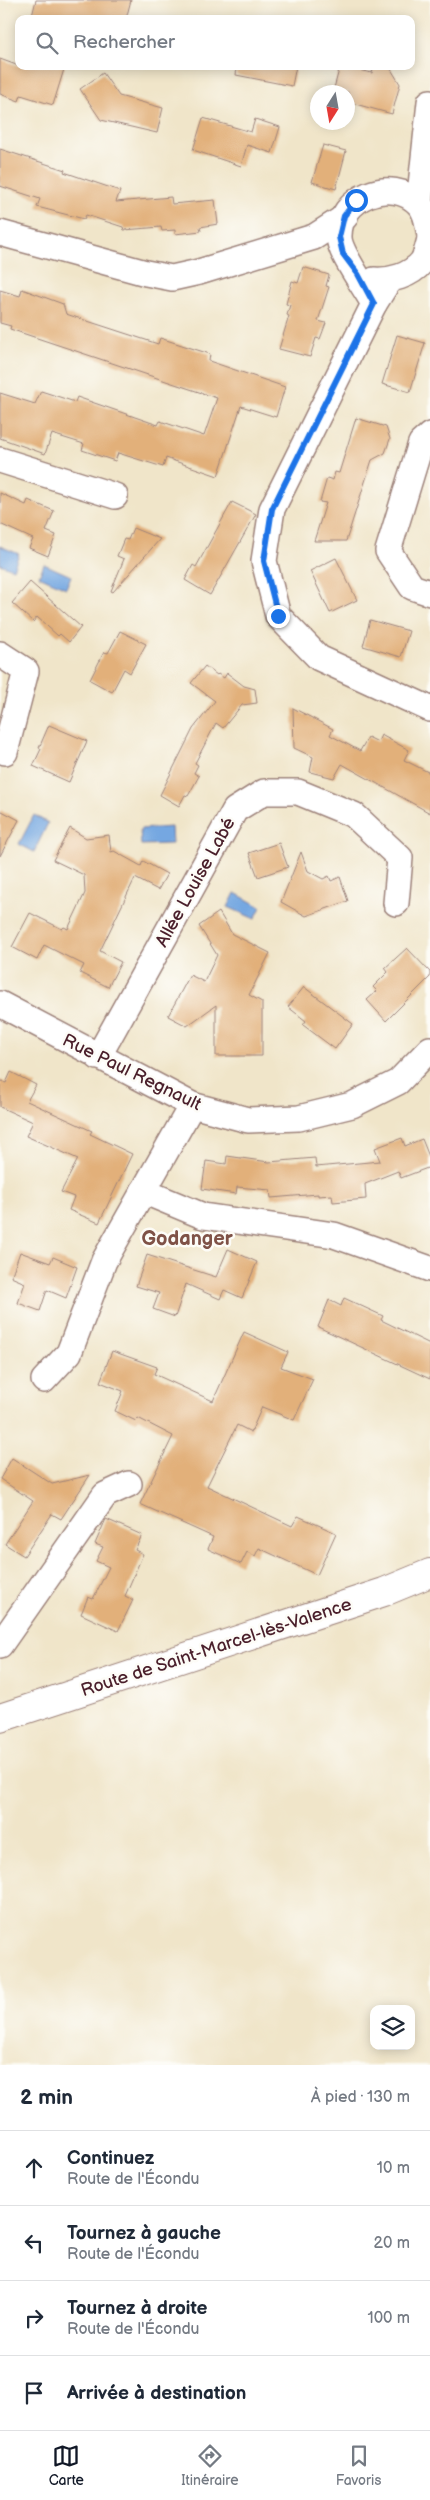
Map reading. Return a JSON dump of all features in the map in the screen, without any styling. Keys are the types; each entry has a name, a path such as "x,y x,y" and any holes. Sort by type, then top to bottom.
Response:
{"main road":[{"name":"Route de Saint-Marcel-lès-Valence","path":"0,1718 375,1595 430,1574"}],"street":[{"path":"410,198 423,161 430,102"},
{"path":"0,233 146,274 172,278 199,272 314,237 344,216 356,200 374,191 410,198 428,220 428,249 410,271 389,280 374,280 358,274"},
{"path":"343,254 339,237 344,216"},
{"path":"314,237 343,254 358,274 374,304"},
{"path":"389,280 374,304 272,509 264,561 278,616 318,658 430,709"},
{"path":"430,435 421,443 388,551 412,587 430,592"},
{"path":"0,460 115,496"},
{"path":"0,654 26,671 5,752"},
{"name":"Allée Louise Labé","path":"98,1057 235,810 264,792 298,792 354,815 400,858 396,903"},
{"name":"Rue Paul Regnault","path":"0,1004 192,1105 248,1120 299,1118 352,1105 398,1082 430,1049"},
{"path":"44,1380 69,1353 104,1261 192,1105"},
{"path":"143,1191 203,1216 334,1235 430,1269"},
{"path":"0,1645 105,1495 129,1484"}],"water":[{"path":"0,546 19,554 13,569 0,564"},
{"path":"44,564 71,576 66,588 39,576"},
{"path":"34,815 48,823 34,852 19,844"},
{"path":"171,827 172,844 141,845 140,829"},
{"path":"235,893 261,907 255,919 228,907"}],"building":[{"path":"36,0 131,0 127,15 32,15"},
{"path":"0,59 15,65 15,70 64,70 53,105 21,95 19,101 0,94"},
{"path":"237,70 295,70 292,86 236,75"},
{"path":"339,70 358,70 372,73 373,70 391,70 400,84 392,114 355,104 355,85 335,85"},
{"path":"103,73 119,96 163,108 157,133 101,120 80,89"},
{"path":"203,118 251,132 255,119 280,127 272,153 247,145 241,166 193,150"},
{"path":"323,145 346,151 336,189 312,182"},
{"path":"0,149 65,170 64,172 120,191 116,202 171,197 172,204 215,200 218,224 200,227 201,231 175,234 175,230 162,231 161,227 124,230 123,227 86,215 84,219 37,207 40,199 0,186"},
{"path":"303,267 329,275 326,286 329,287 318,321 326,323 320,339 316,338 310,357 279,349 289,316 287,315 290,305 286,304 292,281 298,283"},
{"path":"22,289 63,304 66,314 158,344 160,338 210,354 209,361 285,387 276,417 241,406 218,476 166,458 163,467 118,453 115,461 82,450 84,444 52,434 45,454 0,438 0,393 35,404 41,391 75,402 77,397 158,425 160,421 204,436 217,398 10,329 11,326 0,323 0,290 20,296"},
{"path":"397,335 425,343 410,392 382,384"},
{"path":"356,418 386,427 390,439 385,453 372,460 346,541 314,541 326,503 320,502 327,478 333,480 335,472 339,473"},
{"path":"0,493 26,505 28,500 54,511 46,531 56,535 48,556 29,548 33,539 0,524"},
{"path":"232,502 256,514 210,595 185,580 193,565 196,567"},
{"path":"133,528 160,539 113,592 111,591 124,559 117,556 124,539 128,540"},
{"path":"336,558 357,600 330,613 310,571"},
{"path":"30,582 81,627 69,642 60,634 58,636 37,617 33,622 12,603"},
{"path":"370,620 409,631 401,657 363,646"},
{"path":"120,631 146,644 130,673 124,669 112,692 90,680 104,652 108,653"},
{"path":"205,666 217,675 224,678 227,673 244,686 255,689 257,703 242,705 223,728 216,723 195,763 198,765 194,773 199,776 188,796 185,795 179,806 160,795 193,729 215,701 191,683"},
{"path":"293,708 333,729 330,735 360,751 368,737 378,742 381,735 409,750 404,760 430,773 430,813 342,764 334,778 310,772 313,757 294,748"},
{"path":"49,725 87,741 69,782 33,766"},
{"path":"0,810 19,820 0,856"},
{"path":"70,828 86,838 109,835 111,852 114,851 141,866 143,861 167,874 158,890 135,878 100,951 121,962 108,987 80,973 84,965 44,945 37,960 12,947 30,913 62,929 64,927 68,929 85,893 84,875 53,860"},
{"path":"279,843 288,867 258,877 249,853"},
{"path":"301,852 308,871 323,879 329,876 331,881 340,877 348,901 306,916 281,902"},
{"path":"219,912 232,934 270,953 249,995 262,1002 262,1056 216,1056 216,1005 187,1026 168,1016 190,975 204,982 217,955 199,926"},
{"path":"407,948 430,972 430,977 386,1021 367,1000 377,991 373,987 388,972 385,968"},
{"path":"304,987 353,1024 335,1049 303,1025 306,1021 288,1007"},
{"path":"11,1072 36,1085 27,1101 92,1131 90,1134 132,1154 99,1223 69,1210 74,1197 61,1192 78,1159 26,1136 33,1122 0,1107 0,1080 6,1083"},
{"path":"402,1138 405,1146 422,1139 430,1159 430,1167 401,1178 398,1171 365,1184 366,1199 333,1202 332,1195 318,1196 318,1194 271,1198 270,1190 237,1187 236,1194 202,1189 206,1161 226,1164 227,1156 269,1162 315,1158 316,1167 380,1161 375,1148"},
{"path":"228,1249 257,1262 242,1298 224,1290 220,1299 186,1284 175,1317 153,1309 159,1293 136,1286 147,1255 216,1277"},
{"path":"20,1252 50,1263 53,1257 77,1267 66,1298 47,1290 40,1311 18,1303 25,1283 11,1277"},
{"path":"344,1298 383,1316 381,1320 430,1344 430,1379 318,1327 329,1300 341,1306"},
{"path":"244,1332 288,1352 281,1367 313,1379 294,1420 262,1407 251,1432 237,1425 207,1486 292,1526 298,1516 336,1533 317,1575 259,1548 255,1556 247,1552 241,1564 208,1549 213,1537 140,1504 173,1436 138,1418 136,1421 115,1411 123,1391 100,1382 112,1351 157,1367 154,1374 213,1401"},
{"path":"12,1458 52,1484 90,1475 61,1519 52,1514 24,1556 5,1544 33,1501 0,1479"},
{"path":"106,1519 142,1535 135,1550 143,1554 125,1596 133,1600 118,1631 81,1614 88,1597 93,1599 109,1567 96,1561 103,1547 95,1544"}],"district":[{"name":"Godanger","path":"187,1238"}],"route":[{"path":"278,616 264,561 272,509 374,304 358,274 343,254 339,237 344,216 356,200"}]}
